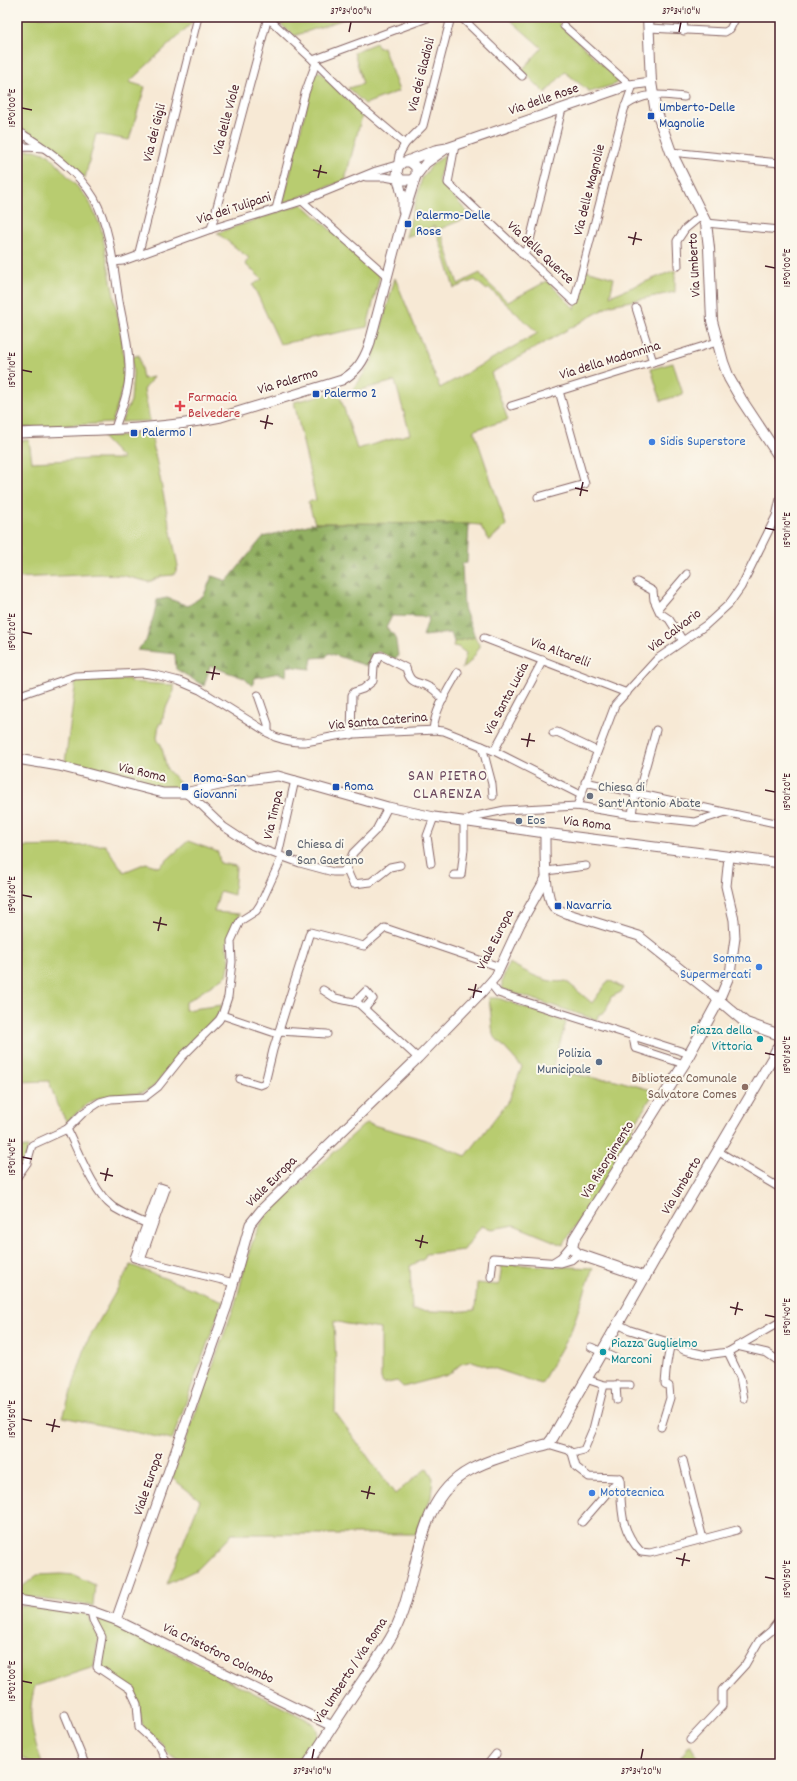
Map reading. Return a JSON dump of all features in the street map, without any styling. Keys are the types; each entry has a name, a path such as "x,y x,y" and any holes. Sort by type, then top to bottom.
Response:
{"main road":[{"name":"Via Umberto","path":"648,17 651,82 660,121 671,152 704,218 709,248 711,309 717,342 729,378 780,458"},
{"path":"719,1000 746,1023 780,1035"},
{"name":"Via Risorgimento","path":"572,1244 684,1064 719,1000"},
{"name":"Via Umberto","path":"548,1444 574,1402 718,1152 777,1058 780,1043"},
{"path":"572,1244 573,1250 578,1254 645,1277"},
{"name":"Via Umberto / Via Roma","path":"308,1764 394,1632 405,1604 428,1520 439,1498 448,1487 470,1470 492,1460 548,1444"}],"street":[{"name":"Via dei Gigli","path":"138,256 198,17"},
{"path":"268,17 360,106 406,144"},
{"name":"Via delle Viole","path":"211,230 268,17"},
{"path":"315,61 430,17"},
{"name":"Via dei Gladioli","path":"400,168 406,144 423,126 450,17"},
{"path":"461,17 522,76"},
{"path":"683,17 684,31"},
{"path":"649,28 725,32 730,29 736,17"},
{"path":"564,26 632,85"},
{"path":"276,209 305,93 315,61"},
{"name":"Via delle Rose","path":"451,146 632,85 651,82"},
{"name":"Via delle Magnolie","path":"574,302 625,106 632,85"},
{"path":"625,106 641,96 653,94 684,97"},
{"path":"522,254 528,248 562,109"},
{"path":"17,145 22,138 19,134"},
{"path":"19,134 45,148 63,163 93,197 104,222 113,262 127,344 129,373 126,398 115,428"},
{"path":"362,178 378,176 400,168 435,150 451,146"},
{"path":"400,168 411,180 426,163 451,146"},
{"name":"Via delle Querce","path":"451,146 448,184 574,302"},
{"path":"17,150 30,147 45,148"},
{"path":"671,152 780,163"},
{"path":"362,178 376,171 400,168 410,162 416,167 416,175 402,217"},
{"path":"400,168 403,199 402,217"},
{"name":"Via dei Tulipani","path":"113,262 138,256 211,230 302,201 362,178"},
{"path":"302,201 387,276"},
{"name":"Via Palermo","path":"17,433 155,426 202,421 220,417 342,380 353,374 365,358 402,217"},
{"path":"678,266 677,240 685,229 704,218 780,230"},
{"path":"636,308 653,362"},
{"name":"Via della Madonnina","path":"511,406 717,342"},
{"path":"538,497 585,484 559,391"},
{"name":"Via Calvario","path":"576,806 615,705 657,659 706,625 729,604 737,594 776,516 780,499"},
{"path":"658,608 687,574"},
{"path":"637,582 653,591 654,600 660,613 669,619 683,641"},
{"name":"Via Altarelli","path":"484,638 627,693"},
{"path":"351,735 352,695 354,692 363,689 373,680 374,666 379,656 387,658 406,668 409,678 413,682 431,687 443,700"},
{"name":"Via Santa Lucia","path":"494,751 543,660"},
{"path":"432,730 443,700 458,672"},
{"name":"Via Santa Caterina","path":"17,696 63,679 88,674 156,674 180,681 200,690 268,733 282,740 301,743 351,735 432,730 444,731 494,751 580,795"},
{"path":"258,695 268,724 268,733"},
{"path":"632,815 656,730"},
{"path":"553,733 557,732 597,751"},
{"path":"482,746 492,784 493,796"},
{"name":"Via Roma","path":"17,759 59,766 163,793 185,793 254,778 278,776 388,807 434,817 545,833 780,863"},
{"name":"Via Timpa","path":"222,1015 228,997 232,962 231,941 240,921 256,911 260,905 280,856 295,780"},
{"path":"585,782 723,813 780,824"},
{"path":"185,793 202,806 224,827 253,846 300,863 333,872 342,872 346,868 353,853 376,830 388,807"},
{"path":"454,875 461,875 464,849 464,822 476,816 505,810 576,806 632,815 695,822 723,813"},
{"path":"432,863 427,836 434,817"},
{"path":"545,833 546,874 550,900 554,908"},
{"name":"Via Risorgimento","path":"719,1000 730,974 735,938 734,920 726,886 729,857"},
{"path":"346,868 353,884 371,882 390,867 400,865"},
{"path":"546,874 586,866"},
{"name":"Viale Europa","path":"116,1620 227,1306 250,1224 262,1209 418,1058 490,983 500,967 546,874"},
{"path":"535,898 565,913 639,936 719,1000"},
{"path":"240,1079 260,1085 265,1083 310,932 364,946 384,928 500,967"},
{"path":"490,983 498,993 690,1054"},
{"path":"323,990 335,998 358,1003 418,1058"},
{"path":"355,1002 366,992 373,999 364,1008"},
{"path":"17,1177 27,1163 32,1146 67,1129 83,1113 100,1102 111,1099 145,1097 158,1088 182,1057 219,1020 222,1015 279,1032 327,1034"},
{"path":"631,1036 636,1048 684,1064"},
{"path":"67,1129 101,1195 114,1208 150,1225 134,1258 234,1283"},
{"path":"718,1152 780,1188"},
{"path":"551,1262 561,1257 572,1244"},
{"path":"491,1277 493,1258 561,1263 570,1260 578,1254"},
{"path":"618,1324 684,1350 706,1355 728,1352 780,1322"},
{"path":"661,1427 670,1398 670,1386 665,1384 666,1362 671,1344"},
{"path":"737,1346 766,1353 780,1362"},
{"path":"591,1347 615,1358"},
{"path":"728,1352 740,1377 744,1399"},
{"path":"586,1379 604,1385 630,1385"},
{"path":"572,1453 584,1450 593,1429 604,1385"},
{"path":"616,1385 617,1400"},
{"path":"548,1444 568,1450 572,1453 576,1467 589,1477 620,1478"},
{"path":"684,1460 703,1539"},
{"path":"582,1522 620,1478"},
{"path":"620,1478 624,1525 632,1542 641,1552 650,1553 737,1530"},
{"name":"Via Cristoforo Colombo","path":"17,1600 91,1611 116,1620 332,1726"},
{"path":"91,1611 93,1620 102,1637 97,1667 130,1689 137,1704 139,1728 160,1747 166,1764"},
{"path":"690,1740 722,1706 722,1690 746,1665 759,1641 771,1631 780,1619"},
{"path":"65,1715 85,1764"},
{"path":"488,1764 496,1754"}],"green space":[{"path":"17,17 194,17 193,22 129,82 145,87 129,140 96,134 85,178 53,149 17,126"},
{"path":"278,17 350,17 294,36 276,20"},
{"path":"507,17 556,17 562,27 619,80 616,84 590,92 565,72 545,93 522,70 542,48"},
{"path":"376,43 379,48 383,47 399,91 365,104 348,88 363,84 354,52"},
{"path":"319,71 357,109 363,112 346,180 283,203 314,75"},
{"path":"26,150 35,150 49,155 88,199 101,227 122,339 125,373 123,386 112,423 17,428 17,153"},
{"path":"446,155 438,180 471,216 440,229 458,284 480,273 484,279 508,302 547,281 575,309 586,270 614,278 610,296 675,270 675,292 611,305 491,373 508,420 474,430 506,525 489,541 480,525 315,523 308,502 316,500 294,402 335,392 341,399 357,449 410,434 395,381 352,392 372,361 395,278 440,388 538,333 489,288 487,290 475,280 454,288 435,226 406,237 422,178 433,164"},
{"path":"302,204 380,275 367,327 280,344 253,285 262,279 245,264 249,258 217,233"},
{"path":"139,355 143,379 153,377 144,390 150,421 121,422 131,401 133,374 132,357"},
{"path":"673,363 683,394 661,401 651,369"},
{"path":"151,434 178,566 174,575 162,576 149,582 125,576 102,574 17,578 17,441 29,440 32,462 123,459 102,437"},
{"path":"315,523 469,524 467,563 462,564 464,608 475,637 454,642 451,633 423,636 429,617 392,616 386,628 395,635 398,655 396,659 377,651 372,666 364,665 329,653 326,657 312,658 310,669 287,666 286,676 278,673 255,678 252,686 244,678 210,666 204,686 176,669 175,654 137,650 146,641 157,600 167,598 188,606 204,595 212,576 227,581 263,537"},
{"path":"475,637 480,647 470,662 462,669 466,653 458,647 453,646 454,642"},
{"path":"130,679 130,682 174,685 174,691 164,712 162,723 159,724 157,738 161,744 167,769 183,787 163,788 65,763 76,680"},
{"path":"188,841 218,852 220,863 236,866 234,895 220,891 214,912 240,914 226,944 230,961 227,975 185,1003 185,1010 222,1005 220,1011 214,1021 193,1040 152,1088 141,1093 112,1095 95,1100 85,1106 67,1122 57,1105 49,1081 17,1082 17,847 105,845 124,872 146,863 159,867"},
{"path":"509,963 544,979 559,982 566,981 592,1003 609,980 623,988 621,992 611,997 606,1011 598,1015 597,1020 502,989 502,980"},
{"path":"489,998 498,998 566,1022 552,1070 599,1079 612,1079 655,1091 631,1130 633,1136 563,1245 514,1225 492,1229 481,1226 464,1250 426,1254 424,1259 410,1266 412,1310 453,1312 475,1310 477,1283 499,1285 502,1264 593,1268 571,1331 541,1384 472,1361 461,1364 448,1375 403,1387 397,1381 383,1384 381,1378 381,1329 334,1321 336,1369 335,1412 395,1494 427,1468 433,1478 431,1497 417,1534 232,1534 198,1569 167,1584 200,1500 172,1478 235,1304 252,1244 263,1221 270,1211 366,1123 426,1140 466,1156 509,1100 522,1067 493,1035"},
{"path":"28,1147 25,1163 17,1174 17,1148"},
{"path":"131,1265 223,1301 172,1440 63,1417 87,1342"},
{"path":"37,1575 74,1575 95,1585 93,1606 17,1596 17,1591"},
{"path":"17,1605 88,1614 98,1638 94,1667 35,1686 32,1697 31,1716 33,1734 42,1764 35,1764 17,1756"},
{"path":"97,1619 101,1619 128,1630 306,1719 314,1725 317,1730 312,1748 301,1764 206,1764 204,1760 196,1764 187,1764 167,1753 161,1742 144,1730 138,1702 100,1665 105,1637 96,1623"},
{"path":"690,1744 702,1764 676,1764"}],"place":[{"name":"Umberto-Delle Magnolie","path":"651,116"},
{"name":"Palermo-Delle Rose","path":"408,224"},
{"name":"Palermo 2","path":"316,394"},
{"name":"Farmacia Belvedere","path":"180,406"},
{"name":"Palermo 1","path":"134,433"},
{"name":"Sidis Superstore","path":"652,442"},
{"name":"Roma-San Giovanni","path":"185,787"},
{"name":"Roma","path":"336,787"},
{"name":"Chiesa di Sant'Antonio Abate","path":"590,796"},
{"name":"Eos","path":"519,821"},
{"name":"Chiesa di San Gaetano","path":"289,853"},
{"name":"Navarria","path":"558,906"},
{"name":"Somma Supermercati","path":"759,967"},
{"name":"Piazza della Vittoria","path":"760,1039"},
{"name":"Polizia Municipale","path":"599,1062"},
{"name":"Biblioteca Comunale Salvatore Comes","path":"745,1087"},
{"name":"Piazza Guglielmo Marconi","path":"603,1352"},
{"name":"Mototecnica","path":"592,1493"}],"district":[{"name":"SAN PIETRO CLARENZA","path":"448,785"}]}
